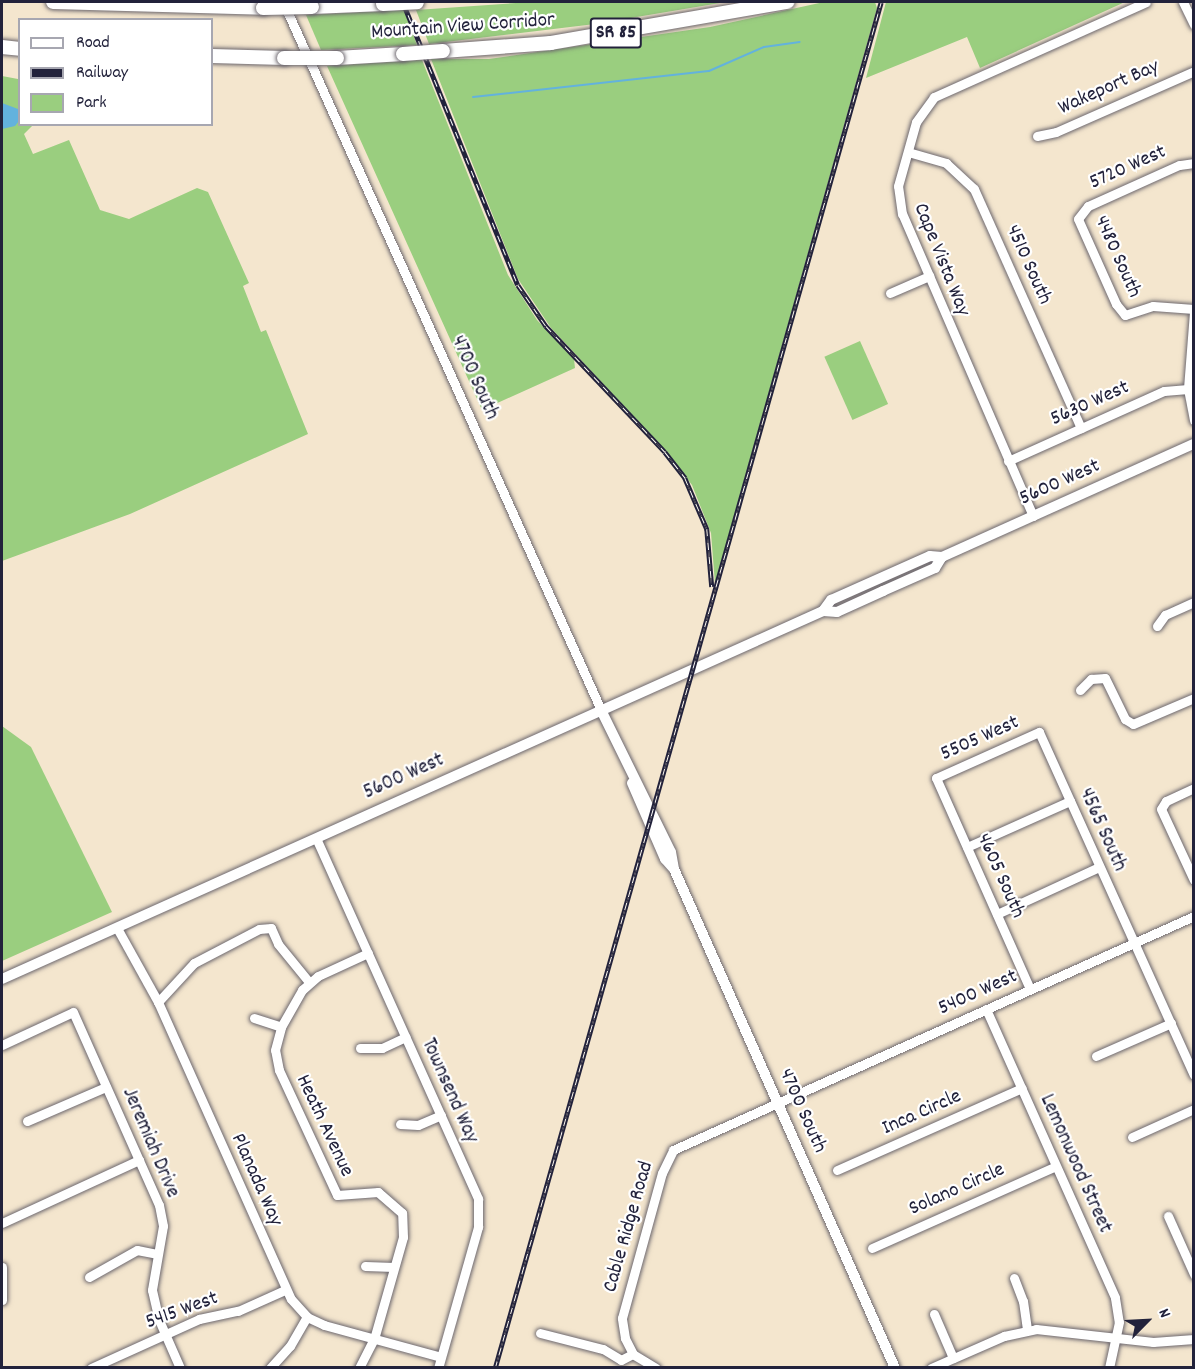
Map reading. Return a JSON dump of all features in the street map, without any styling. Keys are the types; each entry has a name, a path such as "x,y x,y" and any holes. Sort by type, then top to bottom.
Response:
{"highway":[{"name":"Mountain View Corridor","path":"53,2 263,8 417,2"},
{"name":"Mountain View Corridor","path":"213,56 337,58 551,43 787,2"},
{"path":"2,47 18,49"}],"main road":[{"name":"5600 West","path":"2,979 823,611 831,600 851,591 930,556 942,557 1194,444"},
{"name":"4700 South","path":"602,710 661,851 674,869 895,1368"}],"street":[{"name":"4700 South","path":"284,2 602,710"},
{"name":"Cape Vista Way","path":"1033,516 898,203 898,186 918,116 934,97 1146,2"},
{"path":"1183,2 1194,25"},
{"name":"Wakeport Bay","path":"1037,136 1056,132 1194,70"},
{"name":"4510 South","path":"908,152 946,163 971,183 1081,428"},
{"name":"5720 West","path":"1080,213 1175,166 1194,163"},
{"name":"4480 South","path":"1080,213 1080,226 1116,304 1125,315 1153,306 1194,311"},
{"path":"890,293 929,276"},
{"path":"1194,311 1188,389 1194,420"},
{"name":"5630 West","path":"1008,461 1164,391 1188,389"},
{"path":"1156,626 1165,615 1194,602"},
{"path":"1080,690 1091,679 1105,678 1125,719 1133,724 1194,698"},
{"name":"5505 West","path":"936,778 1039,732"},
{"name":"4565 South","path":"1039,732 1194,1075"},
{"name":"4605 South","path":"936,778 1030,989"},
{"path":"1194,788 1166,801 1161,809 1194,880"},
{"path":"967,847 1070,801"},
{"name":"Townsend Way","path":"316,838 474,1190 480,1215 438,1368"},
{"path":"997,914 1100,867"},
{"name":"5400 West","path":"777,1103 1194,916"},
{"name":"Planada Way","path":"117,927 158,1002 285,1290 308,1317"},
{"path":"158,1002 194,963 259,929 271,928 278,944 309,982 368,953"},
{"name":"Heath Avenue","path":"309,982 281,1027 275,1050 277,1063 337,1195 378,1192 402,1213 403,1237 374,1339 359,1368"},
{"name":"Lemonwood Street","path":"986,1009 1115,1298 1117,1337 1109,1368"},
{"name":"Jeremiah Drive","path":"2,1045 73,1012 162,1216 152,1290 165,1334 180,1368"},
{"path":"254,1018 281,1027"},
{"path":"1096,1056 1171,1023"},
{"path":"360,1048 382,1047 406,1037"},
{"path":"27,1121 106,1087"},
{"name":"Inca Circle","path":"837,1170 1022,1088"},
{"name":"Cable Ridge Road","path":"633,1354 625,1338 622,1318 669,1154 777,1103"},
{"path":"1132,1137 1194,1109"},
{"path":"400,1124 418,1125 441,1115"},
{"path":"2,1223 139,1160"},
{"name":"Solano Circle","path":"872,1248 1056,1166"},
{"path":"1168,1216 1194,1274"},
{"path":"89,1277 137,1250 157,1254"},
{"path":"365,1266 394,1267"},
{"path":"2,1267 2,1300"},
{"path":"1014,1278 1023,1301 1027,1330"},
{"name":"5415 West","path":"91,1368 208,1316 238,1311 285,1290"},
{"path":"933,1314 953,1358"},
{"path":"270,1368 290,1346 308,1317 374,1339 441,1357"},
{"path":"931,1368 1027,1330 1052,1329 1161,1343 1194,1339"},
{"path":"540,1333 603,1349 621,1360 633,1354 656,1368"}],"green space":[{"path":"531,2 726,2 595,24 429,44 416,10"},
{"path":"824,2 875,2 877,8 715,584 711,533 692,485 664,449 551,328 518,279 431,59 489,59 710,27"},
{"path":"886,2 1125,2 980,68 967,37 866,78"},
{"path":"404,10 417,45 321,50 306,15"},
{"path":"422,60 508,275 537,320 574,359 575,368 482,410 327,66"},
{"path":"2,76 18,79 18,126 32,126 24,134 33,154 69,140 100,210 129,219 197,188 208,192 249,283 243,286 261,332 266,330 308,434 130,514 2,561"},
{"path":"860,341 888,404 852,420 824,357"},
{"path":"2,726 31,747 112,912 2,961"}],"water":[{"path":"2,103 18,109 18,122 15,126 2,129"}],"waterway":[{"path":"473,97 709,71 764,47 800,42"}],"railway":[{"path":"403,2 518,285 546,326 665,452 685,478 707,529 712,587"},
{"path":"495,1368 881,2"}]}
